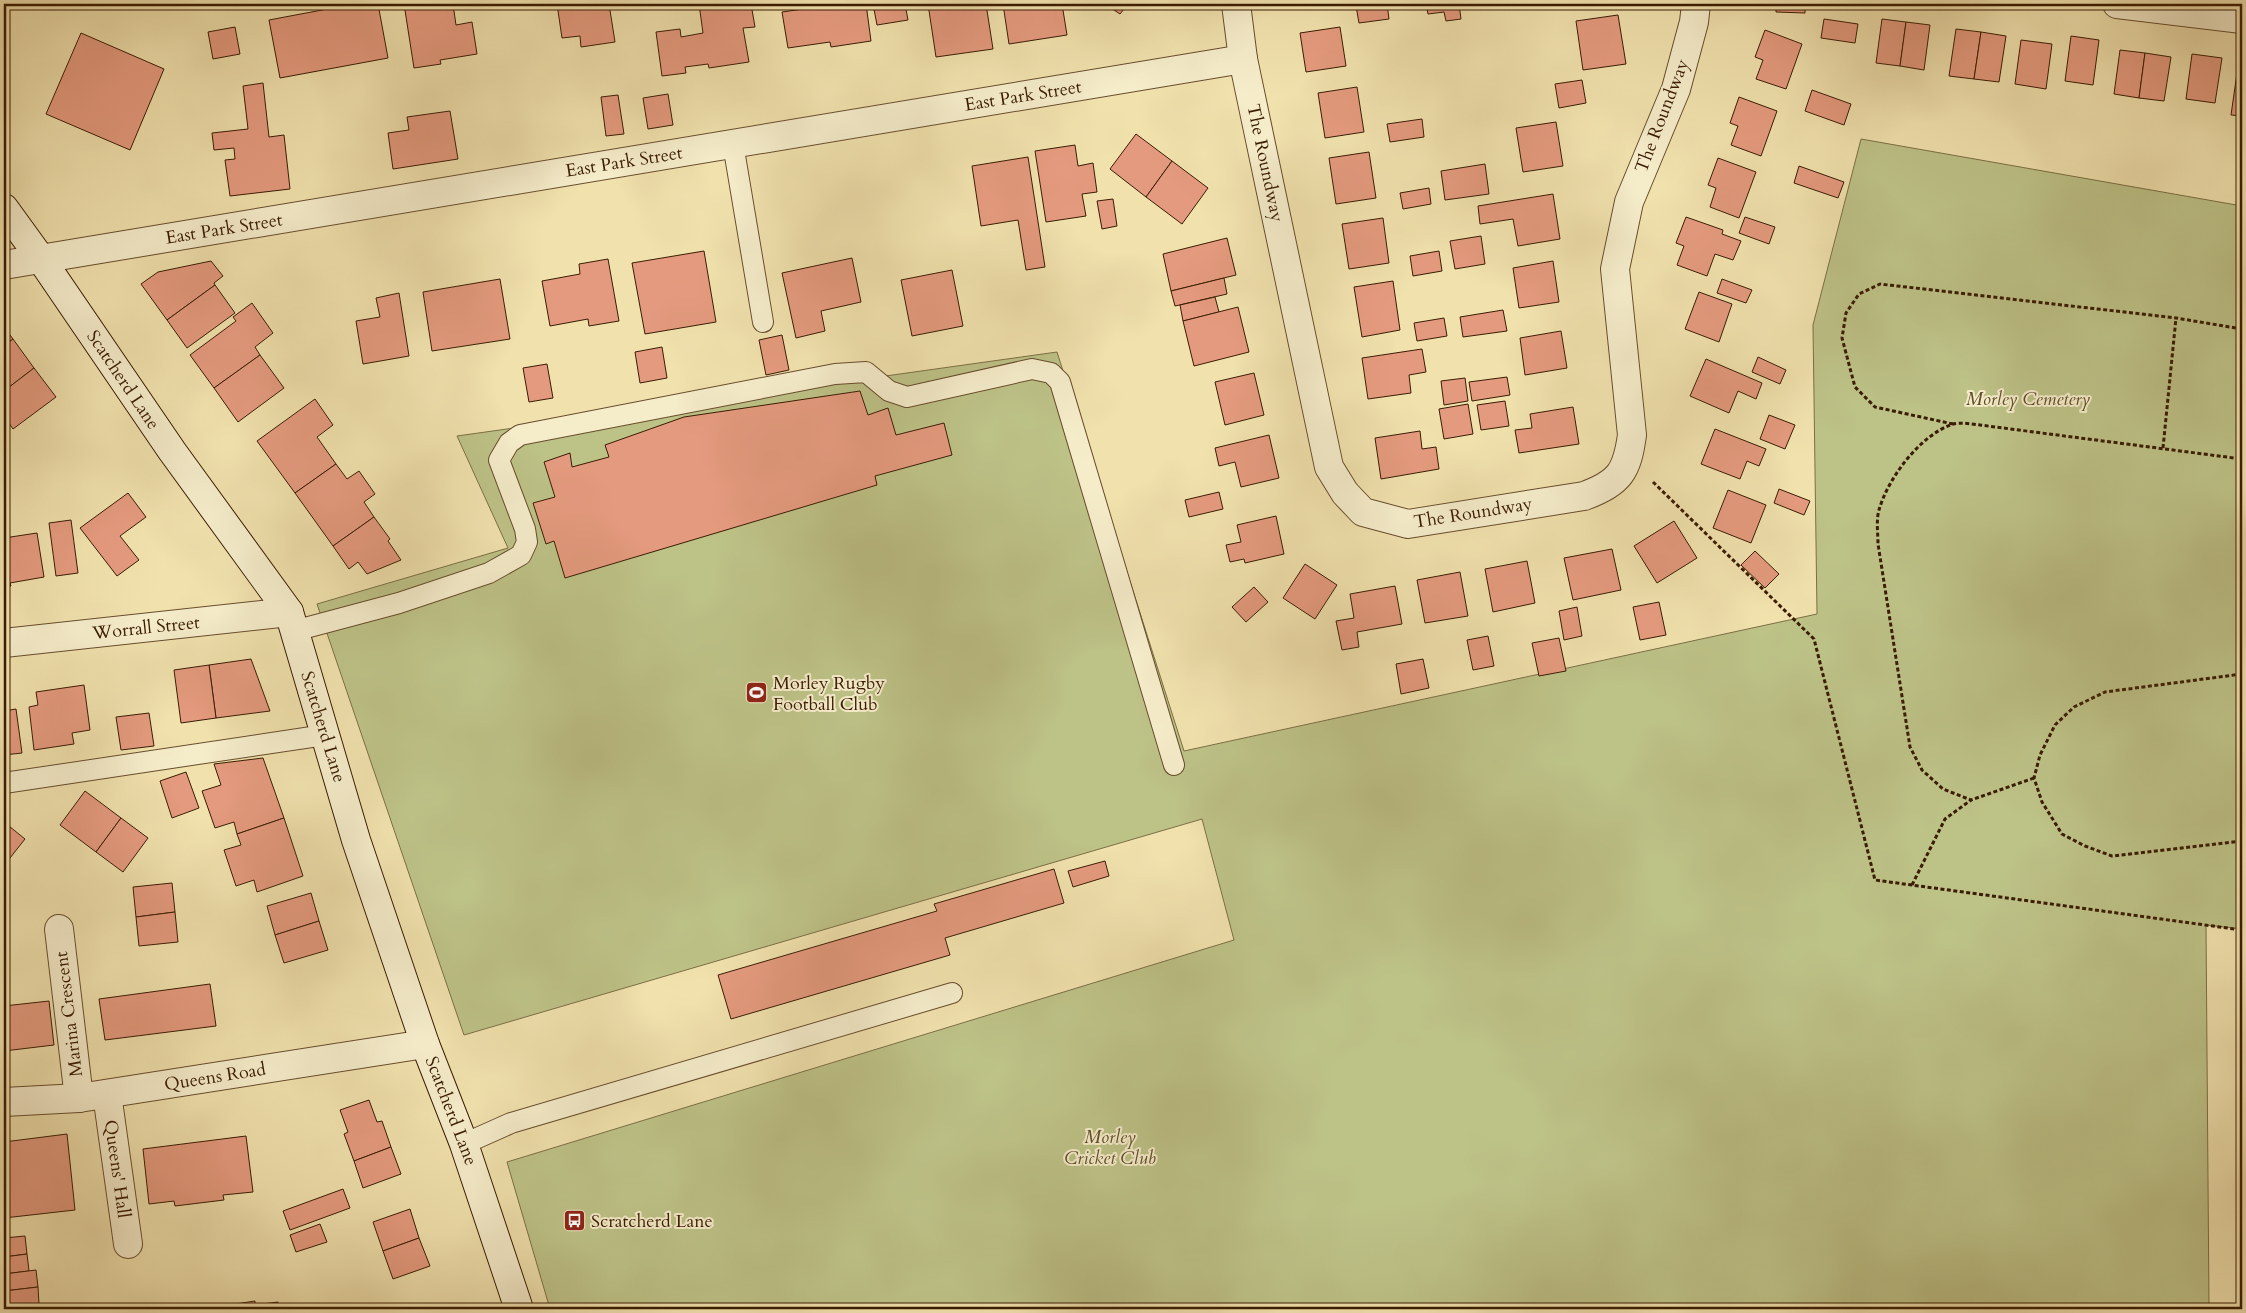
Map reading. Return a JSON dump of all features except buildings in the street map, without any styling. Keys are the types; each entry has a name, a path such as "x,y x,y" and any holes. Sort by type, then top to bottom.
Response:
{"street":[{"name":"The Roundway","path":"1236,4 1244,59 1329,467 1345,493 1362,512 1408,524 1584,496 1600,490 1618,477 1629,458 1632,434 1615,268 1629,202 1676,89 1694,22 1696,4"},
{"path":"2117,4 2242,19"},
{"name":"East Park Street","path":"4,265 1244,59"},
{"name":"Scatcherd Lane","path":"4,208 291,622 356,840 425,1044 464,1144 519,1309"},
{"name":"Worrall Street","path":"4,644 291,622"},
{"name":"Marina Crescent","path":"58,929 79,1098"},
{"name":"Queens Road","path":"4,1102 79,1098 425,1044"},
{"name":"Queens' Hall","path":"107,1094 128,1244"}],"lane":[{"path":"733,144 763,322"},
{"path":"291,622 399,603 489,573 521,555 527,542 525,529 499,460 509,443 520,435 835,374 866,372 889,392 907,397 1032,369 1051,373 1060,382 1174,765"},
{"path":"4,783 325,735"},
{"path":"464,1144 511,1123 952,993"}],"path":[{"path":"2242,329 2176,318 1880,284 1859,294 1846,313 1842,338 1855,387 1875,407 1953,424 1980,425 2242,459"},
{"path":"2162,448 2176,318"},
{"path":"1953,424 1926,439 1904,460 1888,487 1878,511 1878,544 1910,747 1922,770 1943,789 1971,800"},
{"path":"1629,458 1814,639 1876,880 2242,930"},
{"path":"2242,674 2105,692 2074,706 2054,725 2040,755 2034,778 2042,802 2062,834 2085,846 2112,856 2242,841"},
{"path":"1912,885 1946,819 1971,800 2034,778"}],"green space":[{"path":"1861,139 2242,206 2242,929 2206,925 2209,1309 550,1309 507,1162 1234,940 1202,819 464,1035 317,604 508,548 457,436 1057,352 1184,751 1817,614 1813,325"}],"place":[{"name":"Morley Rugby Football Club","path":"757,693"},
{"name":"Scratcherd Lane","path":"575,1221"}],"park label":[{"name":"Morley Cemetery","path":"2028,399"},
{"name":"Morley Cricket Club","path":"1110,1147"}]}
